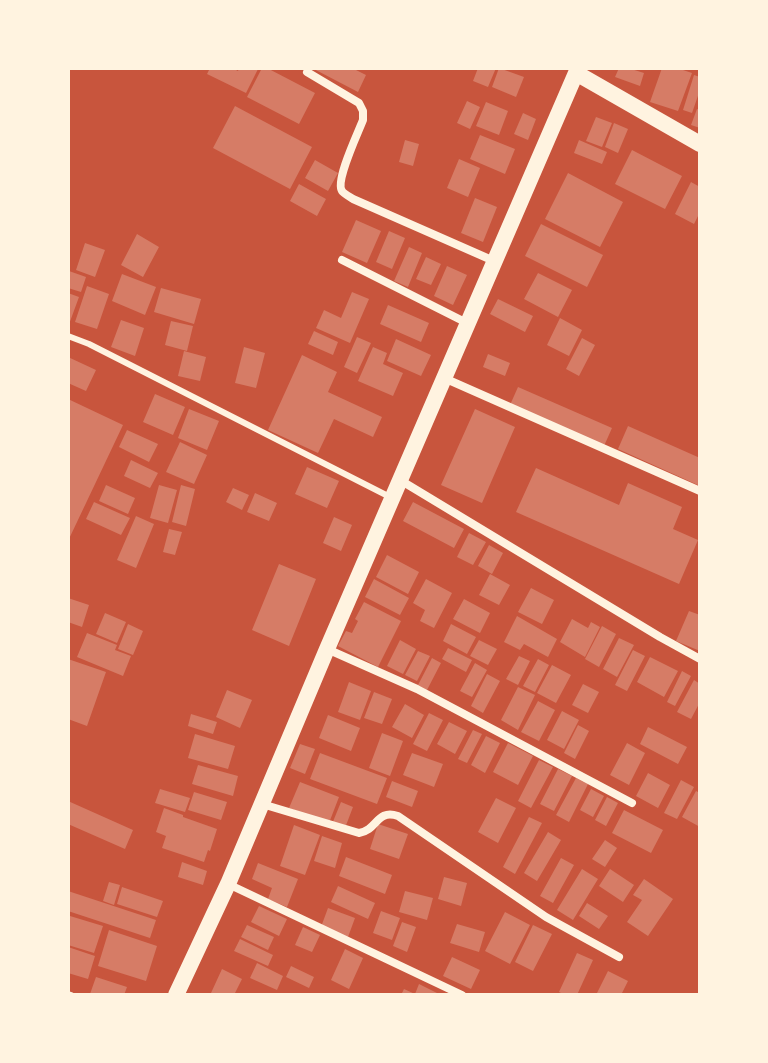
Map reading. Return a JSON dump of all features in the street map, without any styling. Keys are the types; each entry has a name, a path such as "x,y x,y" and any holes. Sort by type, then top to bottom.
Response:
{"main road":[{"path":"176,995 228,884 577,70 700,144"}],"street":[{"path":"307,72 359,103 363,111 363,120 342,173 341,191 495,262"},
{"path":"342,260 467,323"},
{"path":"443,378 700,491"},
{"path":"400,480 700,659"},
{"path":"327,649 417,689 632,803"},
{"path":"261,804 359,833 368,830 384,814 398,816 546,917 619,957"},
{"path":"228,884 462,995"}],"lane":[{"path":"68,336 392,498"}],"building":[{"path":"210,68 238,71 239,68 258,69 246,93 207,74"},
{"path":"262,68 315,93 299,124 247,97"},
{"path":"312,68 352,68 366,75 358,92"},
{"path":"478,68 496,68 488,87 473,81"},
{"path":"499,68 524,77 516,97 492,87"},
{"path":"619,68 644,73 640,86 615,77"},
{"path":"662,68 677,68 692,73 678,111 650,102"},
{"path":"694,75 700,77 700,90 692,113 683,110"},
{"path":"467,101 480,107 470,129 457,123"},
{"path":"486,102 508,111 499,135 476,126"},
{"path":"235,106 312,147 290,189 213,148"},
{"path":"697,109 700,110 700,128 691,125"},
{"path":"523,113 536,119 528,140 514,134"},
{"path":"596,117 612,123 602,147 586,141"},
{"path":"614,123 628,129 618,153 605,147"},
{"path":"480,135 515,149 505,174 470,159"},
{"path":"405,140 419,144 413,166 399,162"},
{"path":"579,140 607,152 602,164 574,153"},
{"path":"632,150 682,176 665,209 615,184"},
{"path":"459,159 480,168 468,197 447,188"},
{"path":"315,160 338,173 328,191 305,178"},
{"path":"568,173 623,202 600,247 545,219"},
{"path":"691,182 700,187 700,212 694,224 675,214"},
{"path":"299,184 326,199 317,216 290,201"},
{"path":"475,198 497,207 483,242 461,233"},
{"path":"356,220 381,231 367,263 342,252"},
{"path":"541,224 603,255 587,287 525,256"},
{"path":"389,231 405,238 392,269 376,262"},
{"path":"137,234 159,247 143,277 121,265"},
{"path":"85,243 105,250 95,277 76,270"},
{"path":"409,247 422,253 408,287 394,281"},
{"path":"426,257 441,264 431,285 416,279"},
{"path":"447,266 467,275 453,305 434,296"},
{"path":"69,271 86,277 81,292 68,288"},
{"path":"538,273 572,290 558,317 524,299"},
{"path":"122,274 156,287 145,315 112,301"},
{"path":"87,286 109,294 97,329 75,322"},
{"path":"161,288 201,299 194,324 154,312"},
{"path":"352,292 369,299 350,343 316,328 324,310 341,318"},
{"path":"68,293 79,297 68,327"},
{"path":"498,299 533,316 525,332 490,314"},
{"path":"388,305 429,323 421,342 380,324"},
{"path":"560,318 582,330 569,356 547,345"},
{"path":"121,320 144,328 135,356 111,347"},
{"path":"171,321 193,326 187,351 165,345"},
{"path":"314,331 338,342 333,355 308,344"},
{"path":"357,337 371,343 357,373 344,367"},
{"path":"582,338 595,345 579,376 566,369"},
{"path":"396,339 431,355 421,376 387,361"},
{"path":"244,347 265,353 256,388 235,383"},
{"path":"373,347 387,353 383,364 403,373 393,396 358,381"},
{"path":"184,351 206,357 200,381 178,376"},
{"path":"488,354 510,363 505,376 483,367"},
{"path":"302,355 337,372 328,392 382,417 373,437 334,419 318,453 268,430"},
{"path":"68,357 96,370 86,391 68,383"},
{"path":"518,387 612,428 604,446 510,405"},
{"path":"155,394 185,407 173,435 143,422"},
{"path":"68,399 123,425 68,541"},
{"path":"189,409 219,421 207,450 178,438"},
{"path":"475,409 515,427 482,503 441,485"},
{"path":"628,426 700,458 700,486 618,449"},
{"path":"127,430 158,444 149,462 119,447"},
{"path":"180,442 207,455 194,484 166,472"},
{"path":"131,460 158,473 150,488 124,476"},
{"path":"307,467 339,481 327,508 295,494"},
{"path":"536,468 619,505 628,483 682,507 673,529 698,540 679,584 516,512"},
{"path":"106,485 135,498 128,514 99,501"},
{"path":"159,485 177,490 168,523 150,518"},
{"path":"181,485 195,489 186,526 172,522"},
{"path":"233,488 249,495 242,510 226,502"},
{"path":"255,493 277,503 269,521 247,512"},
{"path":"94,502 130,518 121,535 86,519"},
{"path":"413,502 464,529 454,548 403,521"},
{"path":"136,516 154,524 136,568 117,560"},
{"path":"334,517 352,525 341,551 323,543"},
{"path":"169,529 182,532 175,555 163,552"},
{"path":"469,533 486,542 473,565 457,557"},
{"path":"489,545 503,553 492,574 478,566"},
{"path":"387,555 419,572 408,594 376,577"},
{"path":"279,564 316,579 289,646 252,630"},
{"path":"490,574 510,585 499,605 479,595"},
{"path":"374,579 409,598 400,615 365,597"},
{"path":"426,579 452,593 434,628 420,621 425,610 413,603"},
{"path":"531,588 554,600 542,624 518,612"},
{"path":"68,598 89,605 82,627 68,622"},
{"path":"464,599 490,613 480,633 453,619"},
{"path":"364,602 401,621 378,667 338,646 346,631 352,633"},
{"path":"689,611 700,615 700,651 676,641"},
{"path":"105,613 126,622 117,643 96,634"},
{"path":"517,616 557,639 548,657 524,644 520,650 504,642"},
{"path":"572,619 588,628 591,622 600,627 585,657 560,642"},
{"path":"128,624 143,631 133,655 118,649"},
{"path":"451,624 476,637 467,654 443,641"},
{"path":"602,626 616,634 599,667 585,659"},
{"path":"87,633 117,645 115,650 131,656 123,676 77,657"},
{"path":"619,638 634,645 617,677 603,669"},
{"path":"400,640 416,649 403,674 387,666"},
{"path":"479,640 497,649 488,665 470,656"},
{"path":"448,648 472,660 466,672 442,659"},
{"path":"633,650 645,656 627,691 615,685"},
{"path":"418,651 430,656 417,681 405,675"},
{"path":"519,656 530,661 518,685 506,679"},
{"path":"650,657 678,671 664,697 637,682"},
{"path":"432,658 441,663 427,690 418,685"},
{"path":"68,659 106,672 87,726 68,719"},
{"path":"538,659 549,665 535,692 523,686"},
{"path":"475,663 487,670 472,697 460,691"},
{"path":"552,665 571,675 556,703 537,693"},
{"path":"682,671 691,676 675,706 667,702"},
{"path":"487,674 500,681 483,713 471,706"},
{"path":"694,680 700,684 700,702 691,719 677,712"},
{"path":"349,682 371,691 360,720 338,712"},
{"path":"583,684 599,692 588,713 572,705"},
{"path":"518,687 535,695 518,730 501,720"},
{"path":"227,690 252,700 240,728 216,717"},
{"path":"374,692 392,699 382,724 364,718"},
{"path":"538,701 555,710 539,741 521,732"},
{"path":"405,704 424,715 412,738 392,727"},
{"path":"562,711 579,720 564,749 547,740"},
{"path":"429,713 443,720 427,751 413,744"},
{"path":"191,714 217,722 213,734 188,726"},
{"path":"328,715 360,728 351,751 319,738"},
{"path":"449,722 467,731 455,754 437,744"},
{"path":"578,725 589,731 575,759 564,753"},
{"path":"648,727 687,747 678,764 640,744"},
{"path":"473,730 482,734 467,763 458,759"},
{"path":"382,733 403,741 390,776 369,768"},
{"path":"195,734 235,746 228,769 188,758"},
{"path":"486,736 500,743 485,773 471,765"},
{"path":"508,743 533,756 518,785 493,772"},
{"path":"627,743 645,753 629,785 610,775"},
{"path":"300,744 315,749 305,774 290,768"},
{"path":"320,753 387,778 377,804 310,779"},
{"path":"412,753 443,764 434,787 403,775"},
{"path":"539,760 553,767 531,808 518,801"},
{"path":"198,765 238,776 233,796 192,784"},
{"path":"558,769 572,776 554,811 540,804"},
{"path":"648,773 670,785 658,808 636,796"},
{"path":"576,778 588,784 569,822 556,815"},
{"path":"681,780 694,787 677,819 664,813"},
{"path":"392,781 418,791 412,807 386,797"},
{"path":"300,782 339,797 329,823 289,808"},
{"path":"160,789 190,798 185,812 155,803"},
{"path":"591,789 604,796 593,817 580,810"},
{"path":"696,791 700,793 700,827 682,817"},
{"path":"194,792 227,802 221,820 188,810"},
{"path":"607,797 618,803 606,826 595,820"},
{"path":"496,798 516,808 498,843 478,832"},
{"path":"68,801 133,830 125,849 68,824"},
{"path":"341,802 353,807 345,828 332,824"},
{"path":"164,808 217,829 204,862 162,848 166,836 156,832"},
{"path":"624,810 663,830 651,853 612,833"},
{"path":"529,817 542,823 515,874 503,867"},
{"path":"378,824 408,834 399,859 370,849"},
{"path":"294,825 320,835 305,875 280,866"},
{"path":"548,832 561,840 537,881 524,873"},
{"path":"322,836 342,843 335,868 314,861"},
{"path":"605,840 617,848 605,867 592,859"},
{"path":"346,857 392,875 385,894 339,876"},
{"path":"561,858 574,865 553,903 540,896"},
{"path":"182,862 207,871 203,885 178,877"},
{"path":"258,863 298,879 287,907 268,899 272,888 252,879"},
{"path":"582,869 598,879 573,920 557,910"},
{"path":"610,869 634,885 623,902 599,886"},
{"path":"444,877 467,883 461,906 438,899"},
{"path":"644,879 673,899 648,936 627,922 642,900 633,895"},
{"path":"109,882 120,885 114,905 103,901"},
{"path":"338,886 375,903 368,919 331,902"},
{"path":"122,887 163,901 157,917 117,904"},
{"path":"68,891 156,920 150,938 68,911"},
{"path":"405,891 433,898 427,920 399,912"},
{"path":"587,903 608,916 599,929 579,916"},
{"path":"259,906 287,919 279,936 251,922"},
{"path":"328,908 355,918 348,937 321,927"},
{"path":"381,911 400,918 392,940 373,933"},
{"path":"505,912 530,925 510,964 485,951"},
{"path":"70,916 103,926 94,953 68,945"},
{"path":"402,922 416,927 407,952 393,946"},
{"path":"457,924 485,932 479,952 450,943"},
{"path":"247,925 274,937 268,950 241,937"},
{"path":"533,925 552,934 533,971 515,962"},
{"path":"303,927 320,935 312,952 295,945"},
{"path":"109,930 157,946 146,981 98,966"},
{"path":"240,939 273,955 268,966 234,951"},
{"path":"68,947 95,956 88,979 68,973"},
{"path":"345,949 363,958 349,989 331,980"},
{"path":"577,953 593,960 577,995 565,995 559,992"},
{"path":"452,957 480,970 471,989 443,976"},
{"path":"257,963 283,976 277,990 250,978"},
{"path":"291,966 314,977 309,988 286,977"},
{"path":"222,969 242,979 234,995 211,993"},
{"path":"608,971 628,981 621,995 596,995"},
{"path":"96,977 127,987 124,995 90,994"},
{"path":"419,984 441,995 401,995 404,989 415,994"}]}
